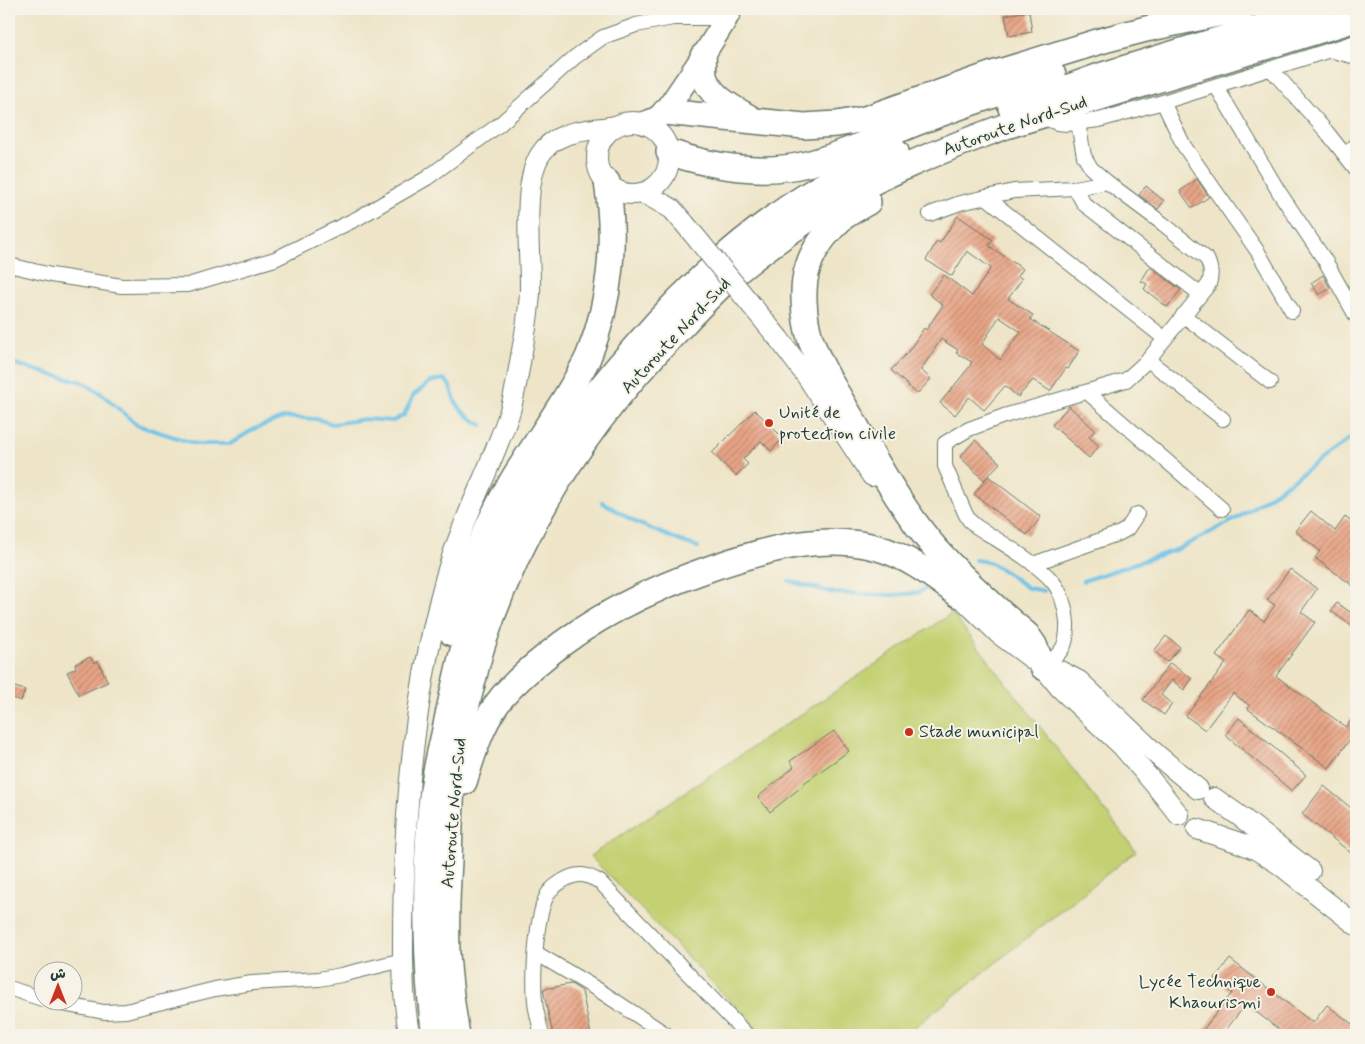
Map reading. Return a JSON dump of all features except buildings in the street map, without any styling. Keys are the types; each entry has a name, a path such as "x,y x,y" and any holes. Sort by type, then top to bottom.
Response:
{"highway":[{"path":"661,139 757,122 804,126 837,124 865,119 993,74 1104,40 1237,9"},
{"name":"Autoroute Nord-Sud","path":"435,1035 431,1006 426,916 428,843 434,782 458,667 480,595 503,543 534,485 574,423 610,374 652,327 700,279 748,237 815,190 857,169 940,134 1100,76 1320,9"},
{"path":"661,139 705,162 728,166 757,169 807,164 856,147 947,110 1128,52 1203,33 1288,18"},
{"name":"Autoroute Nord-Sud","path":"457,1035 451,1000 447,952 447,904 453,771 459,734 482,646 518,554 539,513 577,452 634,377 707,300 746,264 818,213 899,168 1006,126 1356,19"},
{"path":"703,56 704,75 708,85 725,103 757,122"},
{"path":"1006,126 946,162 884,191 843,217 817,248 808,267 804,286 805,310 810,337 822,366 874,458 908,511 935,548 968,584 1026,635 1034,645 1043,667"},
{"path":"442,747 441,683 462,593 484,535 493,517 511,482 569,393 589,356 600,324 607,292 610,263 611,216 607,182"},
{"path":"450,829 477,741 484,724 502,697 522,676 565,640 609,612 647,593 684,577 781,547 810,542 843,542 877,548 906,558 960,595"}],"main road":[{"path":"672,209 661,139 634,121 624,122 606,133 600,142 597,152 600,174 614,188 631,194 641,193 655,187 661,139 703,56 727,16"},
{"path":"409,1035 404,993 403,960 405,842 410,779 426,658 450,562 509,412 517,377 526,334 530,292 530,198 533,171 541,153 552,141 567,133 615,126"},
{"path":"567,133 585,139 597,152"},
{"path":"641,193 672,209 780,340 812,384 904,526 960,595 999,634 1043,667 1060,688 1122,746 1186,824 1257,850 1286,870 1356,925"},
{"path":"1043,667 1062,672 1079,681 1157,755 1206,794 1279,846 1356,909"},
{"path":"1179,815 1179,802 1186,793 1206,794 1216,803 1216,816 1209,825 1197,829"}],"street":[{"path":"9,265 51,275 122,286 188,285 275,260 358,218 427,178 500,124 575,57 603,37 636,25 673,18 727,16"},
{"path":"1040,116 1057,123 1078,123 1098,120 1164,102 1356,42"},
{"path":"1329,50 1356,57"},
{"path":"1271,69 1326,131 1356,169"},
{"path":"1216,86 1279,192 1326,262 1356,316"},
{"path":"1164,102 1184,146 1258,252 1292,311"},
{"path":"1043,667 1056,658 1065,646 1067,627 1063,601 1053,582 1033,564 969,520 945,466 945,443 969,429 986,422 1126,380 1148,360 1209,284 1212,274 1207,259 1091,168 1084,156 1078,123"},
{"path":"1345,155 1356,146"},
{"path":"930,214 960,203 1014,191 1075,188 1107,182"},
{"path":"1075,188 1084,204 1200,294"},
{"path":"986,197 1164,338"},
{"path":"1183,315 1270,382"},
{"path":"1148,360 1223,419"},
{"path":"1087,392 1222,509"},
{"path":"1033,564 1120,534 1127,529 1137,514"},
{"path":"542,1035 536,1008 536,953 539,920 543,903 550,890 559,882 580,874 590,876 600,882 744,1034"},
{"path":"536,953 600,991 667,1035"},
{"path":"82,1008 104,1012 126,1010 215,989 319,979 403,960"},
{"path":"9,988 32,996"}],"green space":[{"name":"Stade municipal","path":"952,613 1136,851 905,1035 763,1035 590,856"}],"waterway":[{"path":"9,362 83,382 103,395 137,425 196,444 230,444 254,429 285,417 316,419 333,424 365,419 393,421 404,415 414,395 430,382 444,379 449,385 459,408 482,425"},
{"path":"1083,581 1178,549 1236,519 1356,434"},
{"path":"602,502 637,523 698,547"},
{"path":"975,560 989,562 1028,588 1044,591"},
{"path":"789,581 834,593 893,595 917,593 931,586"}],"place":[{"name":"Unité de protection civile","path":"769,423"},
{"name":"Stade municipal","path":"909,732"},
{"name":"Lycée Technique Khaourismi","path":"1271,992"}]}
